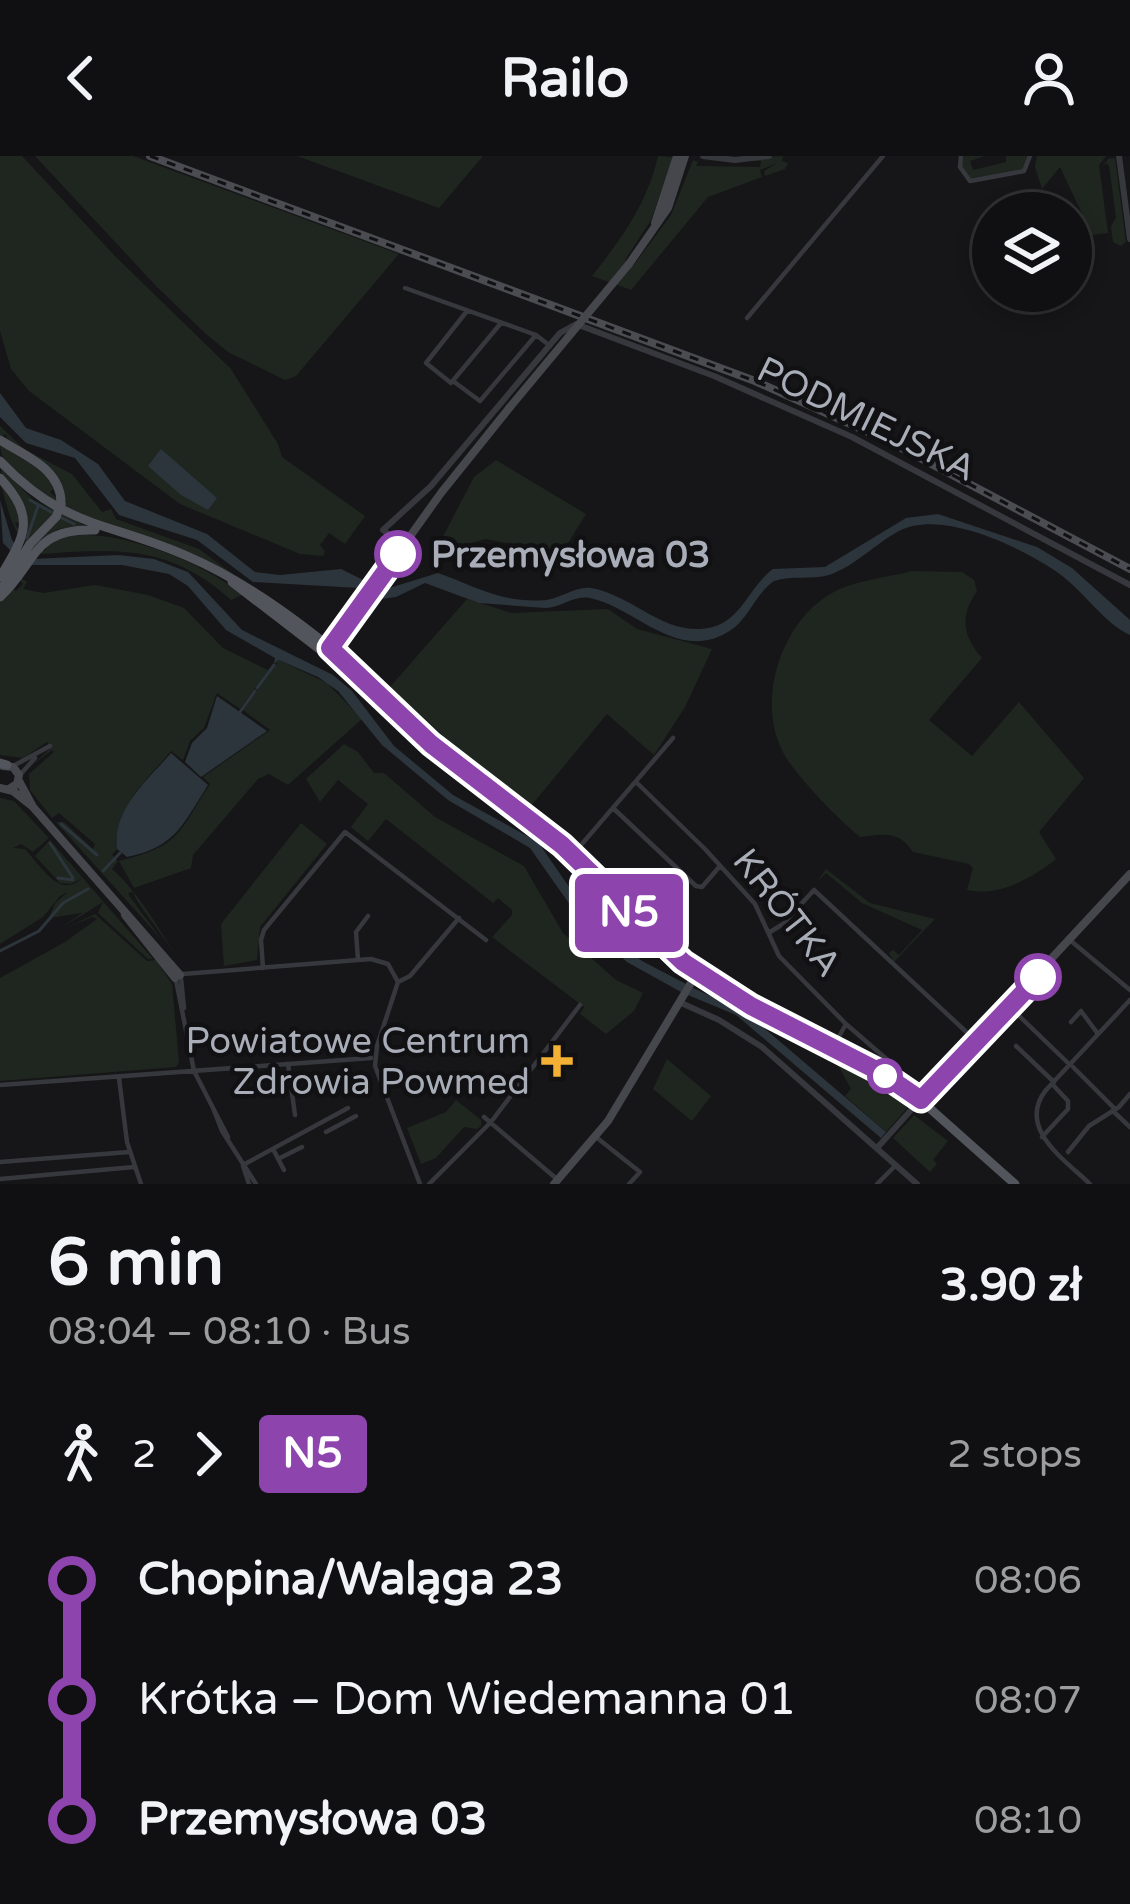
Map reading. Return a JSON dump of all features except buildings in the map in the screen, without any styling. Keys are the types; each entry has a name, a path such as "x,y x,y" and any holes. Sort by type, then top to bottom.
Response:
{"main road":[{"path":"330,647 509,407 650,236 668,208 681,156"},
{"path":"0,440 54,476 61,491 56,517 29,544 0,594"},
{"path":"2,466 22,508 29,544"},
{"path":"2,466 51,506 106,530 183,554 258,595 330,647 431,744 572,855 651,935 697,973 921,1100 1015,1184"},
{"path":"0,577 15,566 29,544 64,530 106,530"},
{"path":"232,582 330,647"},
{"path":"4,765 19,779 33,807 177,976"},
{"path":"19,779 3,789 33,807"},
{"path":"921,1100 1128,880"},
{"path":"556,1182 596,1136 697,973"}],"street":[{"path":"703,156 735,160 769,156"},
{"path":"747,318 883,156"},
{"path":"962,156 960,167 970,181 1024,171 1030,156"},
{"path":"1119,156 1130,239"},
{"path":"403,546 383,530 431,486 549,345 536,334 405,288"},
{"path":"467,311 426,362 480,401 536,334"},
{"path":"453,381 501,322"},
{"name":"PODMIEJSKA","path":"549,345 570,326 582,326 714,376 852,436 1130,585"},
{"path":"572,855 673,738"},
{"path":"19,779 50,746"},
{"path":"4,765 39,754"},
{"name":"KRÓTKA","path":"636,782 761,912 779,956 898,1069"},
{"path":"613,808 696,886 702,886 720,866"},
{"path":"263,968 264,930 341,832 349,832 486,940"},
{"path":"770,932 814,890 977,1042"},
{"path":"358,960 356,932 368,916"},
{"path":"420,1184 374,1058 398,982 415,970 459,918"},
{"path":"1071,941 1130,990"},
{"path":"253,1184 194,1071 177,976 358,960 385,962 398,982"},
{"path":"681,998 753,1040 880,1145 917,1184"},
{"path":"1090,1184 1042,1137 1036,1109 1053,1083 1130,1000"},
{"path":"429,1184 580,1005"},
{"path":"1071,1022 1082,1011 1098,1034"},
{"path":"1016,1013 1130,1127"},
{"name":"KRÓTKA","path":"833,1047 846,1024"},
{"path":"1016,1046 1068,1101 1042,1137"},
{"path":"0,1085 374,1058"},
{"path":"288,1064 295,1114"},
{"path":"119,1076 129,1151 141,1184"},
{"path":"1068,1152 1089,1126 1130,1094"},
{"path":"880,1145 921,1100"},
{"path":"243,1165 348,1108"},
{"path":"1116,1109 1130,1117"},
{"path":"326,1132 356,1116"},
{"path":"487,1119 556,1182"},
{"path":"322,1123 333,1146"},
{"path":"596,1136 640,1172 629,1184"},
{"path":"278,1159 302,1147"},
{"path":"273,1149 284,1170"},
{"path":"0,1162 129,1151"},
{"path":"878,1184 896,1165"},
{"path":"0,1179 134,1167"}],"shaded area":[{"path":"0,156 22,156 116,257 231,369 282,457 365,516 345,544 329,533 320,545 323,556 300,554 180,504 29,391 11,369 0,331"},
{"path":"35,156 133,156 399,254 296,376 285,380 228,352 206,334"},
{"path":"297,156 483,156 439,208"},
{"path":"658,156 673,157 651,220 625,260 633,266 671,215 693,160 696,166 760,167 761,161 700,160 783,156 782,161 788,163 785,169 765,176 764,171 777,163 760,170 762,177 708,197 631,290 592,276 632,220"},
{"path":"964,156 985,156 970,161 973,170 1006,162 1006,156 1028,156 1023,169 968,179 961,167"},
{"path":"1037,156 1106,156 1099,165 1108,233 1092,235 1092,192 1072,192 1060,167 1042,189 1035,167"},
{"path":"1115,158 1126,242 1121,246 1113,242 1111,227 1116,217 1109,166 1103,166 1108,159"},
{"path":"0,393 26,428 61,440 98,464 125,501 207,534 255,572 280,575 341,569 383,590 438,573 490,593 531,601 591,588 666,622 696,629 713,627 731,617 773,569 825,567 906,518 938,514 1037,547 1072,568 1130,620 1130,635 1039,561 979,533 936,524 899,531 829,575 774,581 731,630 694,641 659,631 590,598 545,608 479,603 425,583 382,599 359,588 253,582 197,540 119,515 75,458 26,443 0,417"},
{"path":"0,426 24,449 72,474 102,512 111,509 116,519 199,549 249,586 201,559 52,501 7,464 0,443 40,469 56,487 50,492 65,506 55,474 8,441 6,434 0,437"},
{"path":"161,449 217,498 208,510 181,495 148,466"},
{"path":"496,460 586,514 562,553 485,539 447,550 437,548 474,477"},
{"path":"0,465 33,500 86,526 58,529 35,546 41,551 62,537 115,538 201,568 242,595 231,600 187,569 143,554 43,554 33,550 18,534 13,524 0,482 17,504 21,522 15,523 24,540 26,515"},
{"path":"0,500 12,540 33,559 118,555 154,559 188,572 242,630 333,675 352,691 394,746 453,795 538,842 592,920 642,961 686,984 681,992 627,962 580,919 530,848 448,800 382,745 338,691 279,660 274,664 275,658 226,630 188,586 169,574 122,565 25,565 3,543"},
{"path":"0,565 27,582 23,589 43,593 95,585 148,595 184,608 223,648 268,670 240,709 217,693 204,728 190,741 183,760 171,751 133,796 120,821 112,855 118,861 112,869 133,892 128,893 130,897 162,940 56,822 64,822 93,849 95,844 59,813 52,818 30,790 29,774 54,752 29,767 51,748 47,742 23,758 0,755 0,601 23,584 20,580 0,586 6,571"},
{"path":"912,571 962,572 974,580 977,591 966,625 982,658 929,720 972,756 1019,702 1084,778 1039,832 1056,859 1003,888 967,890 973,868 969,864 913,852 890,835 860,837 800,776 776,735 773,689 787,643 799,623 832,593"},
{"path":"467,599 512,613 608,609 637,629 712,649 685,707 654,755 607,714 531,806 462,753 390,687"},
{"path":"279,660 327,683 362,719 288,785 269,774 258,779 193,855 191,868 134,888 119,861 154,850 175,836 210,784 203,777 270,730 243,710"},
{"path":"217,696 267,731 201,777 185,762 192,743 207,728"},
{"path":"344,744 358,752 374,773 384,773 435,817 524,866 563,933 616,980 643,993 634,1011 606,1034 580,1014 584,1007 492,937 512,915 498,898 493,903 386,819 368,841 351,827 368,804 338,780 320,802 306,779"},
{"path":"171,753 208,785 168,840 127,857 117,849 120,821 133,796"},
{"path":"0,798 14,801 49,838 33,852 21,844 13,848 25,849 59,883 74,884 82,878 60,883 35,856 50,840 153,959 98,913 103,902 61,928 82,913 49,918 55,903 68,892 60,896 43,917 0,944"},
{"path":"301,823 327,844 260,927 257,960 224,966 221,924"},
{"path":"826,869 870,903 935,919 894,962 889,953 893,950 899,955 922,930 862,903 826,873 817,882"},
{"path":"133,892 143,904 186,969 137,901"},
{"path":"670,897 686,912 664,938 648,923"},
{"path":"95,914 147,961 156,960 172,984 179,1062 176,1067 0,1081 0,978 65,942 97,919 62,930"},
{"path":"693,988 744,1011 886,1132 881,1138 736,1015 688,995"},
{"path":"832,1054 901,1094 907,1108 886,1132 845,1096 851,1089"},
{"path":"667,1059 711,1096 692,1121 653,1089"},
{"path":"456,1100 481,1120 481,1126 464,1127 436,1158 421,1164 407,1128 446,1112"},
{"path":"914,1115 948,1141 930,1172 893,1138"}],"waterway":[{"path":"30,500 51,512"},
{"path":"27,538 38,506"},
{"path":"60,517 74,524"},
{"path":"257,688 274,665"},
{"path":"240,712 255,691"},
{"path":"61,824 97,855"},
{"path":"50,843 73,878"},
{"path":"103,871 120,853"},
{"path":"58,878 73,880"},
{"path":"0,951 39,931 63,903 88,889"}],"railway":[{"path":"150,156 755,381 888,441 1130,569"}],"bus line":[{"name":"N5","path":"398,554 330,648 431,744 562,845 651,935 697,973 880,1072 921,1100 1038,977"}],"place":[{"name":"Przemysłowa 03","path":"398,554"},
{"name":"Powiatowe Centrum Zdrowia Powmed","path":"557,1061"}]}
